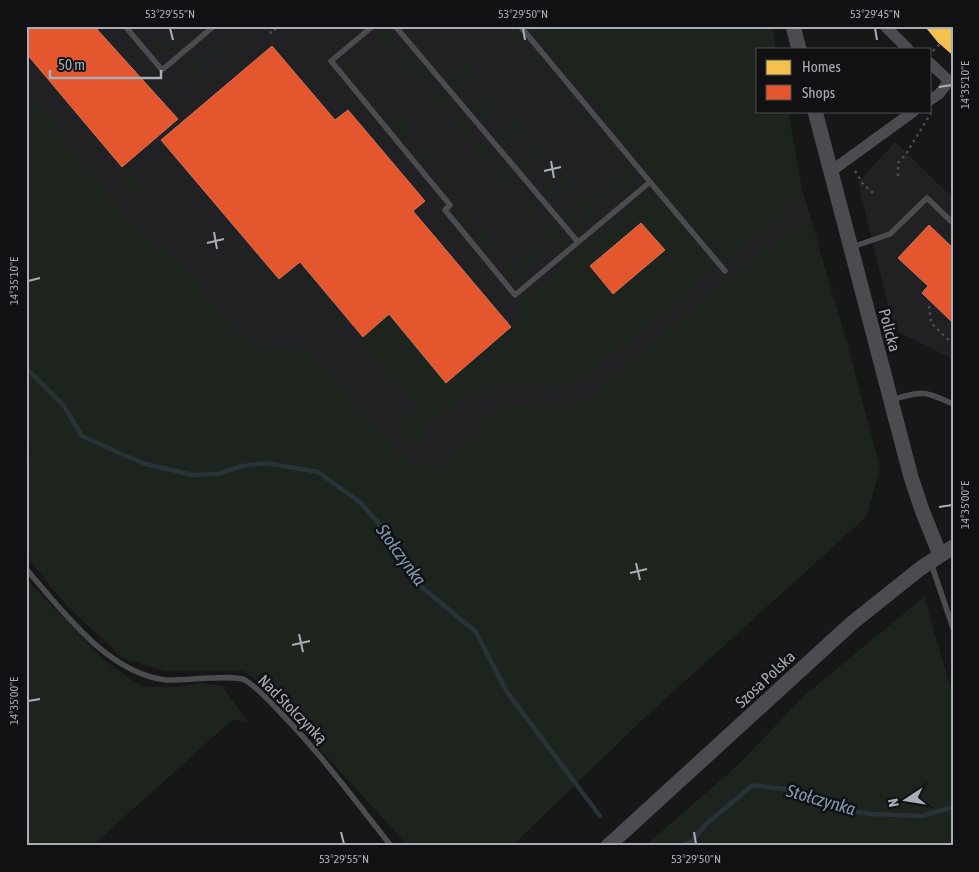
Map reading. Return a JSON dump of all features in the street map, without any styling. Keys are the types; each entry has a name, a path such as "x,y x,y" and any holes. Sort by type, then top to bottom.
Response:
{"street":[{"path":"793,26 799,48"},
{"path":"885,26 907,48"},
{"path":"932,65 951,79"},
{"path":"951,79 949,87 953,94"},
{"path":"935,97 951,79"},
{"name":"Policka","path":"814,112 916,494 941,554"},
{"path":"830,172 913,112"},
{"name":"Szosa Polska","path":"608,846 852,623 941,554"}],"lane":[{"path":"125,26 162,70 214,26"},
{"path":"373,26 331,62 450,205 445,210 515,295 650,182"},
{"path":"395,26 578,242"},
{"path":"520,26 726,271"},
{"path":"850,248 890,234 927,198 953,223"},
{"path":"890,400 925,392 953,404"},
{"path":"941,554 937,577 953,628"},
{"name":"Nad Stołczynką","path":"26,569 86,636 118,662 135,672 166,680 244,679 307,739 391,846"}],"path":[{"path":"266,26 271,33 279,26"},
{"path":"932,52 941,43"},
{"path":"932,111 937,102 935,97"},
{"path":"898,176 898,162 931,112"},
{"path":"847,159 863,184 872,193"},
{"path":"929,306 931,323 953,344"}],"shaded area":[{"path":"26,26 772,26 776,48 756,48 756,112 788,112 802,189 819,245 456,529 232,349 26,101"},
{"path":"241,26 244,29 178,85 175,81"},
{"path":"505,26 511,27 517,33 520,38 518,45 503,28"},
{"path":"528,26 772,26 776,48 756,48 756,112 788,112 802,189 777,217 589,374 568,384 550,387 513,382 488,390 479,396 472,388 421,431 428,440 413,443 405,438 394,426 417,407 358,339 389,314 447,382 524,317 515,306 660,182"},
{"path":"386,29 393,34 397,41 397,46 392,50 378,34"},
{"path":"171,38 178,47 170,51 158,51 153,46 152,41 154,39 161,47"},
{"path":"530,53 541,61 543,68 541,72 526,55"},
{"path":"406,57 415,61 422,69 424,75 419,81 401,61"},
{"path":"348,59 361,77 354,76 347,68 345,63"},
{"path":"465,60 479,77 473,82 459,65"},
{"path":"453,70 467,87 464,90 457,89 450,80 449,78"},
{"path":"553,80 558,82 566,93 564,99 549,82"},
{"path":"488,87 502,104 496,109 482,93"},
{"path":"433,88 441,91 446,98 447,104 442,109 427,92"},
{"path":"26,91 45,113 62,141 136,229 183,268 243,338 254,344 304,351 312,354 405,462 418,467 428,462 435,471 482,432 475,423 493,412 520,405 551,408 564,407 576,404 589,397 734,275 810,217 847,343 880,468 867,516 639,723 512,846 408,846 259,682 243,671 165,671 124,659 66,605 26,556 26,464 31,451 26,437"},
{"path":"476,97 490,114 487,117 480,116 472,106 473,100"},
{"path":"576,108 587,115 590,123 587,126 572,109"},
{"path":"456,115 462,115 470,126 470,131 465,136 451,119"},
{"path":"511,115 526,131 519,137 505,120"},
{"path":"398,117 411,135 404,135 397,127 395,121"},
{"path":"499,125 514,142 510,144 503,143 495,134"},
{"path":"599,135 610,142 613,150 610,153 596,136"},
{"path":"479,142 484,143 493,153 493,159 488,163 474,146"},
{"path":"534,142 549,159 543,164 528,147"},
{"path":"895,142 953,198 953,359 894,330 858,182"},
{"path":"421,145 435,161 431,163 422,158 418,148"},
{"path":"522,152 537,169 532,172 526,170 518,161"},
{"path":"625,162 634,173 634,184 628,192 620,184 592,208 598,217 592,222 574,201 581,196 588,204 626,172 619,164"},
{"path":"128,168 150,193 141,197 136,196 119,176"},
{"path":"502,169 508,170 516,181 516,186 511,190 497,173"},
{"path":"557,169 572,186 566,191 551,174"},
{"path":"444,172 458,188 454,191 442,181 441,176"},
{"path":"545,179 560,196 555,199 549,197 542,188"},
{"path":"525,196 531,197 540,208 539,213 534,217 520,201"},
{"path":"459,206 473,223 469,225 460,219 456,210"},
{"path":"569,206 586,227 580,229 572,225 566,217 565,210"},
{"path":"551,223 566,238 566,244 561,249 553,241 527,264 526,268 532,274 527,277 515,280 508,275 502,267 505,261 512,269 550,237 543,228"},
{"path":"482,233 496,250 492,252 483,246 479,237"},
{"path":"26,579 105,661 142,687 175,687 203,683 222,686 247,721 232,720 92,846 26,846"},
{"path":"924,597 953,696 953,846 645,846 738,765 806,694"}],"building: Homes":[{"path":"925,26 953,26 953,55 938,42"}],"building: Shops":[{"path":"26,26 94,26 178,119 122,167 26,53"},
{"path":"272,46 335,120 348,110 425,201 413,211 511,327 446,383 389,314 363,337 300,262 279,279 161,140"},
{"path":"641,223 665,250 613,294 590,266"},
{"path":"929,225 953,248 953,323 922,293 928,286 898,258"}],"waterway":[{"name":"Stołczynka","path":"26,368 64,406 82,436 142,463 192,475 218,474 242,466 266,463 318,472 361,503 394,541 419,585 476,632 507,692 600,816"},
{"name":"Stołczynka","path":"681,846 691,842 707,823 753,785 791,790 850,811 873,814 922,816 953,807"}]}
